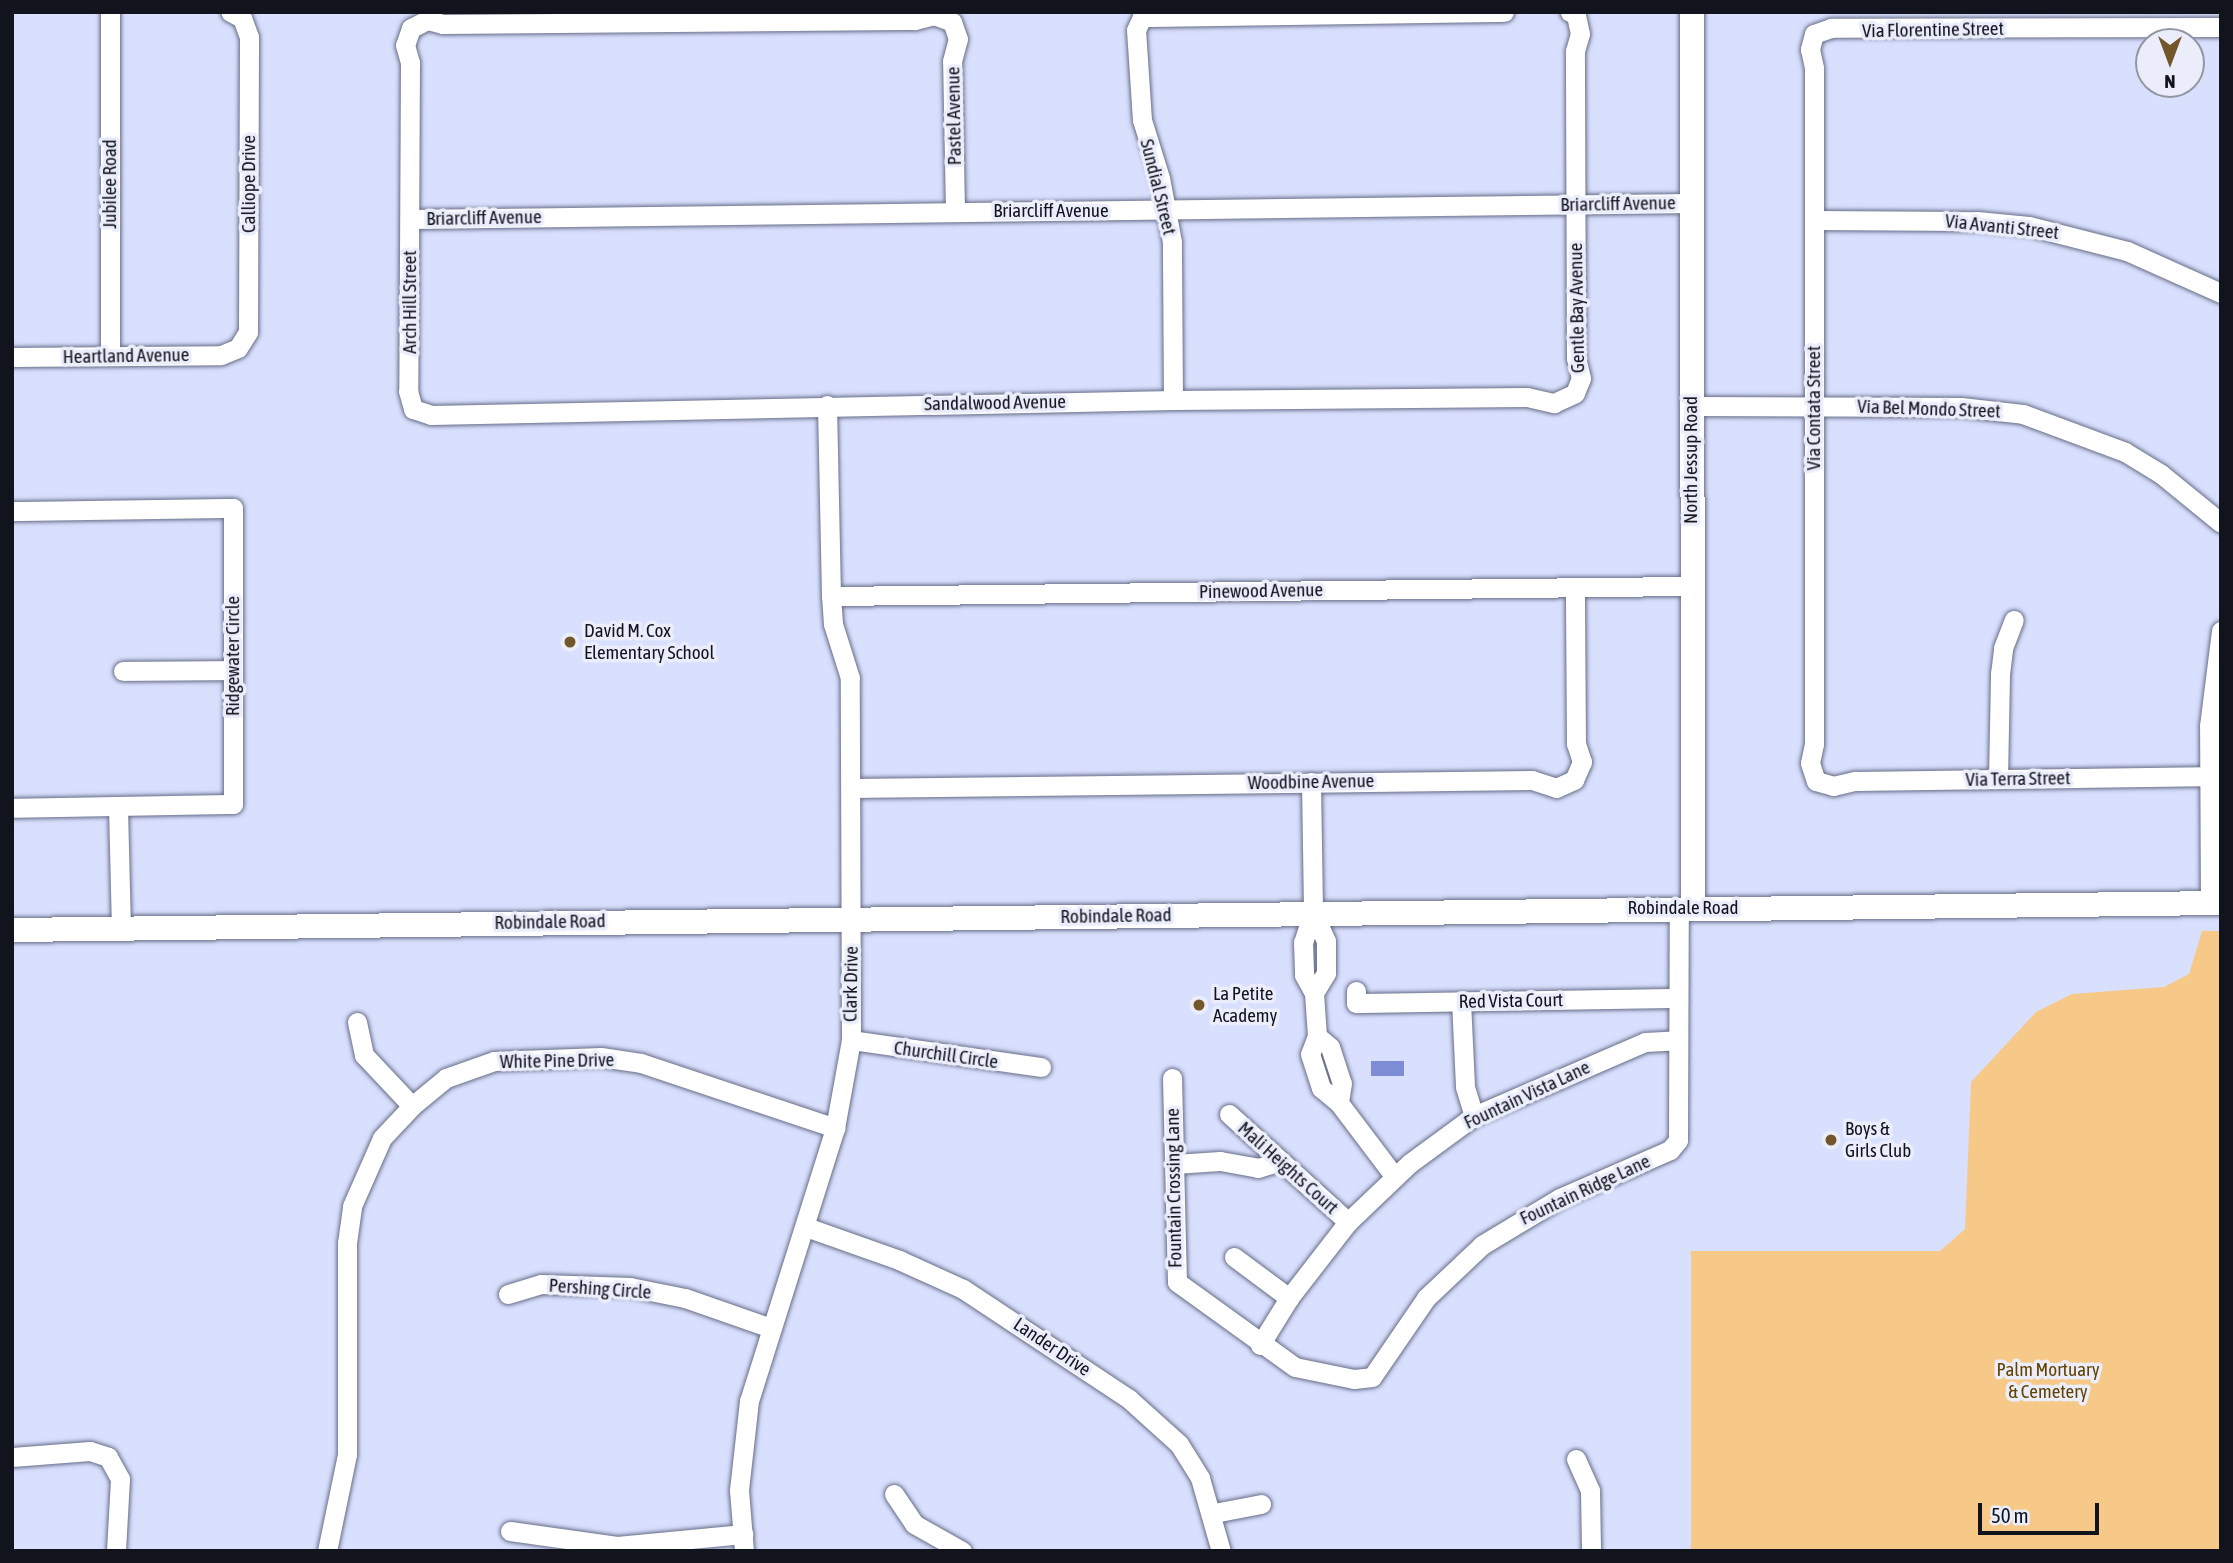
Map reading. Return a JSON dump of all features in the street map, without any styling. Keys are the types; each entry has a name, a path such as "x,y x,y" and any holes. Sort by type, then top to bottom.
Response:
{"street":[{"name":"Jubilee Road","path":"110,12 110,356"},
{"name":"Sundial Street","path":"1173,400 1172,242 1167,210 1142,120 1136,30 1142,17 1504,12"},
{"name":"North Jessup Road","path":"1686,908 1692,586 1692,12"},
{"name":"Gentle Bay Avenue","path":"1573,13 1580,34 1575,51 1576,358 1581,378 1575,393"},
{"name":"Calliope Drive","path":"236,15 249,37 248,332 238,348"},
{"name":"Pastel Avenue","path":"411,28 427,20 443,24 587,17 915,20 934,15 952,22 958,38 952,61 955,211"},
{"name":"Via Florentine Street","path":"1814,34 1831,28 2221,27"},
{"name":"Arch Hill Street","path":"411,28 405,45 410,63 408,391 412,409"},
{"name":"Via Contata Street","path":"1814,34 1810,49 1814,68 1814,744 1810,763 1816,781"},
{"name":"Briarcliff Avenue","path":"410,219 1692,203"},
{"name":"Via Avanti Street","path":"1814,220 1977,220 2029,226 2127,251 2221,293"},
{"name":"Heartland Avenue","path":"12,357 221,355 238,348"},
{"name":"Sandalwood Avenue","path":"412,409 431,415 1173,400 1527,397 1554,402 1575,393"},
{"name":"Clark Drive","path":"743,1542 741,1445 749,1401 835,1128 851,1040 849,669 833,624 827,405"},
{"name":"Via Bel Mondo Street","path":"1691,406 1961,407 2057,424 2143,463 2221,523"},
{"name":"Ridgewater Circle","path":"12,511 233,508 233,804 12,808"},
{"name":"Pinewood Avenue","path":"831,596 1692,586"},
{"name":"Woodbine Avenue","path":"851,788 1532,780 1556,788 1574,780 1582,762 1576,744 1575,588"},
{"path":"1998,779 2000,674 2014,620"},
{"path":"2216,903 2211,687 2221,631"},
{"path":"124,671 233,670"},
{"name":"Via Terra Street","path":"1816,781 1833,786 1855,781 2215,776"},
{"path":"1311,782 1313,912 1326,941 1326,974 1314,993 1317,1036 1310,1054 1321,1088 1339,1103 1395,1177"},
{"path":"118,807 121,929"},
{"name":"Robindale Road","path":"12,930 2216,903"},
{"name":"Fountain Ridge Lane","path":"1372,1377 1426,1298 1482,1245 1560,1198 1670,1150 1678,1140 1680,1119 1677,998 1686,908"},
{"name":"Red Vista Court","path":"1356,991 1356,1003 1677,998"},
{"path":"1461,1001 1465,1087 1474,1116"},
{"path":"357,1022 364,1055 412,1106"},
{"name":"Churchill Circle","path":"851,1040 1041,1067"},
{"name":"Fountain Vista Lane","path":"1260,1345 1289,1298 1348,1222 1395,1177 1474,1116 1645,1042 1678,1040"},
{"name":"White Pine Drive","path":"327,1551 347,1454 347,1243 352,1206 382,1138 412,1106 446,1077 494,1061 601,1057 641,1063 835,1128"},
{"name":"Fountain Crossing Lane","path":"1172,1078 1177,1282 1260,1345 1295,1367 1354,1379 1372,1377"},
{"name":"Mali Heights Court","path":"1229,1114 1348,1222"},
{"path":"1174,1164 1220,1161 1258,1168 1281,1161"},
{"name":"Lander Drive","path":"806,1227 899,1259 963,1289 1129,1399 1179,1444 1200,1478 1214,1513 1221,1551"},
{"path":"1234,1257 1289,1298"},
{"name":"Pershing Circle","path":"508,1294 541,1284 630,1287 685,1298 771,1328"},
{"path":"12,1457 90,1451 108,1457 120,1479 116,1551"},
{"path":"1576,1459 1590,1491 1591,1551"},
{"path":"894,1494 914,1524 962,1551"},
{"path":"1214,1513 1261,1504"},
{"path":"510,1531 617,1546 743,1542"}],"green space":[{"name":"Palm Mortuary & Cemetery","path":"2202,931 2221,931 2221,1551 1691,1551 1691,1251 1940,1251 1965,1229 1971,1082 2036,1012 2072,994 2164,987 2189,974"}],"water":[{"path":"1371,1061 1404,1061 1404,1076 1371,1076"}],"place":[{"name":"David M. Cox Elementary School","path":"570,642"},
{"name":"La Petite Academy","path":"1199,1005"},
{"name":"Boys & Girls Club","path":"1831,1140"}]}
